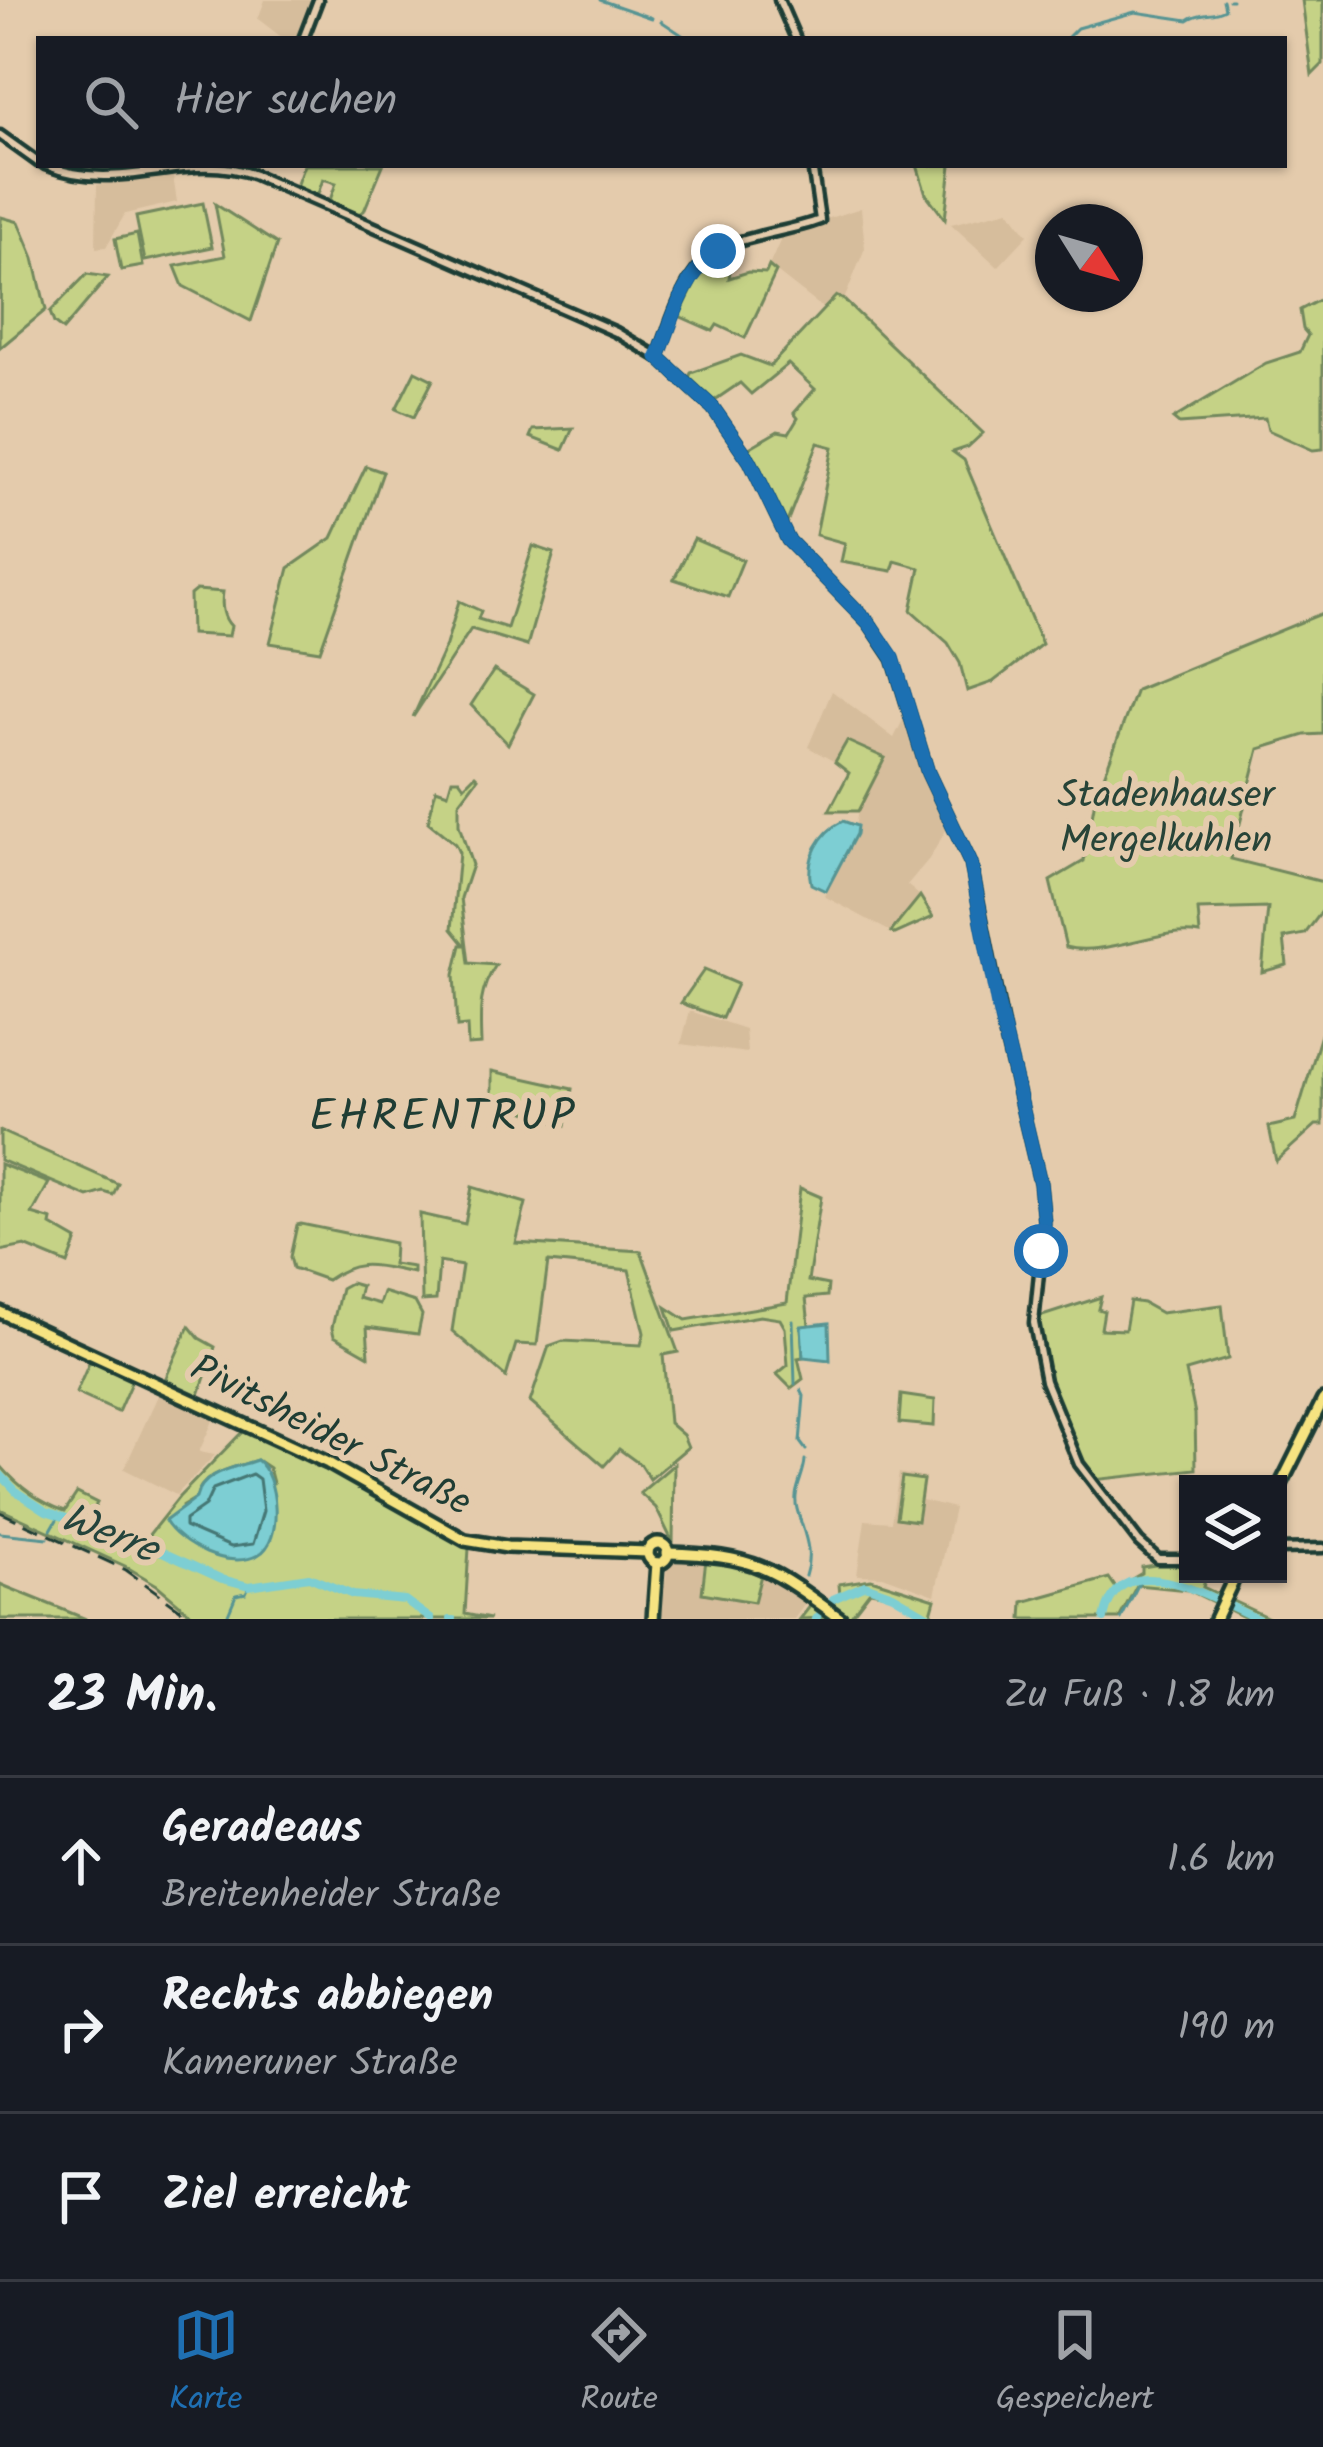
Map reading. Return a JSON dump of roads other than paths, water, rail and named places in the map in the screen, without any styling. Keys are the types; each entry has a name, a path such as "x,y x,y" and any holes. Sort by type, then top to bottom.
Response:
{"main road":[{"name":"Pivitsheider Straße","path":"0,1312 328,1462 465,1540 506,1547 648,1552 658,1543 667,1553 718,1554 754,1562 838,1616"},
{"path":"1286,1475 1323,1400"},
{"path":"648,1552 657,1563"},
{"path":"653,1619 657,1563 667,1553"},
{"path":"1217,1614 1232,1583"}],"street":[{"path":"304,36 318,0"},
{"path":"779,0 795,36"},
{"path":"0,136 36,160"},
{"path":"57,168 93,178 197,168"},
{"path":"226,168 255,175 600,323 658,357 721,418 750,461 788,540 869,623 893,658 928,773 971,864 998,1006 1040,1183 1044,1223 1034,1323 1045,1381 1078,1464 1127,1528 1159,1559 1179,1559"},
{"path":"658,357 686,287 707,258 729,245 820,220 812,168"},
{"path":"1287,1549 1323,1548"}],"water":[{"path":"843,821 857,826 856,834 826,891 811,884 812,856 827,832"},
{"path":"829,1323 830,1360 803,1357 801,1326"},
{"path":"257,1460 270,1479 275,1508 272,1537 258,1555 234,1560 206,1553 182,1539 165,1521 196,1498 212,1477"}],"waterway":[{"path":"600,0 652,18"},
{"path":"1069,36 1077,28 1135,12 1188,20 1225,9 1223,0"},
{"path":"661,21 684,36"},
{"path":"793,1321 795,1384"},
{"path":"801,1390 800,1442 806,1450"},
{"path":"805,1460 796,1502 808,1549 805,1576"},
{"name":"Werre","path":"0,1474 46,1511 149,1546 222,1579 249,1586 309,1577 353,1595 405,1600 431,1619"},
{"path":"51,1530 59,1516"},
{"path":"0,1533 48,1538"},
{"path":"1121,1619 1141,1579"},
{"name":"Werre","path":"1104,1619 1113,1595 1128,1583 1148,1579 1195,1590 1258,1619"},
{"name":"Werre","path":"816,1619 833,1599 865,1585 934,1619"},
{"path":"226,1619 236,1595 246,1593 249,1586"}],"railway":[{"path":"0,1512 126,1570 194,1619"}],"district":[{"name":"EHRENTRUP","path":"443,1118"}],"park label":[{"name":"Stadenhauser Mergelkuhlen","path":"1166,820"}]}
